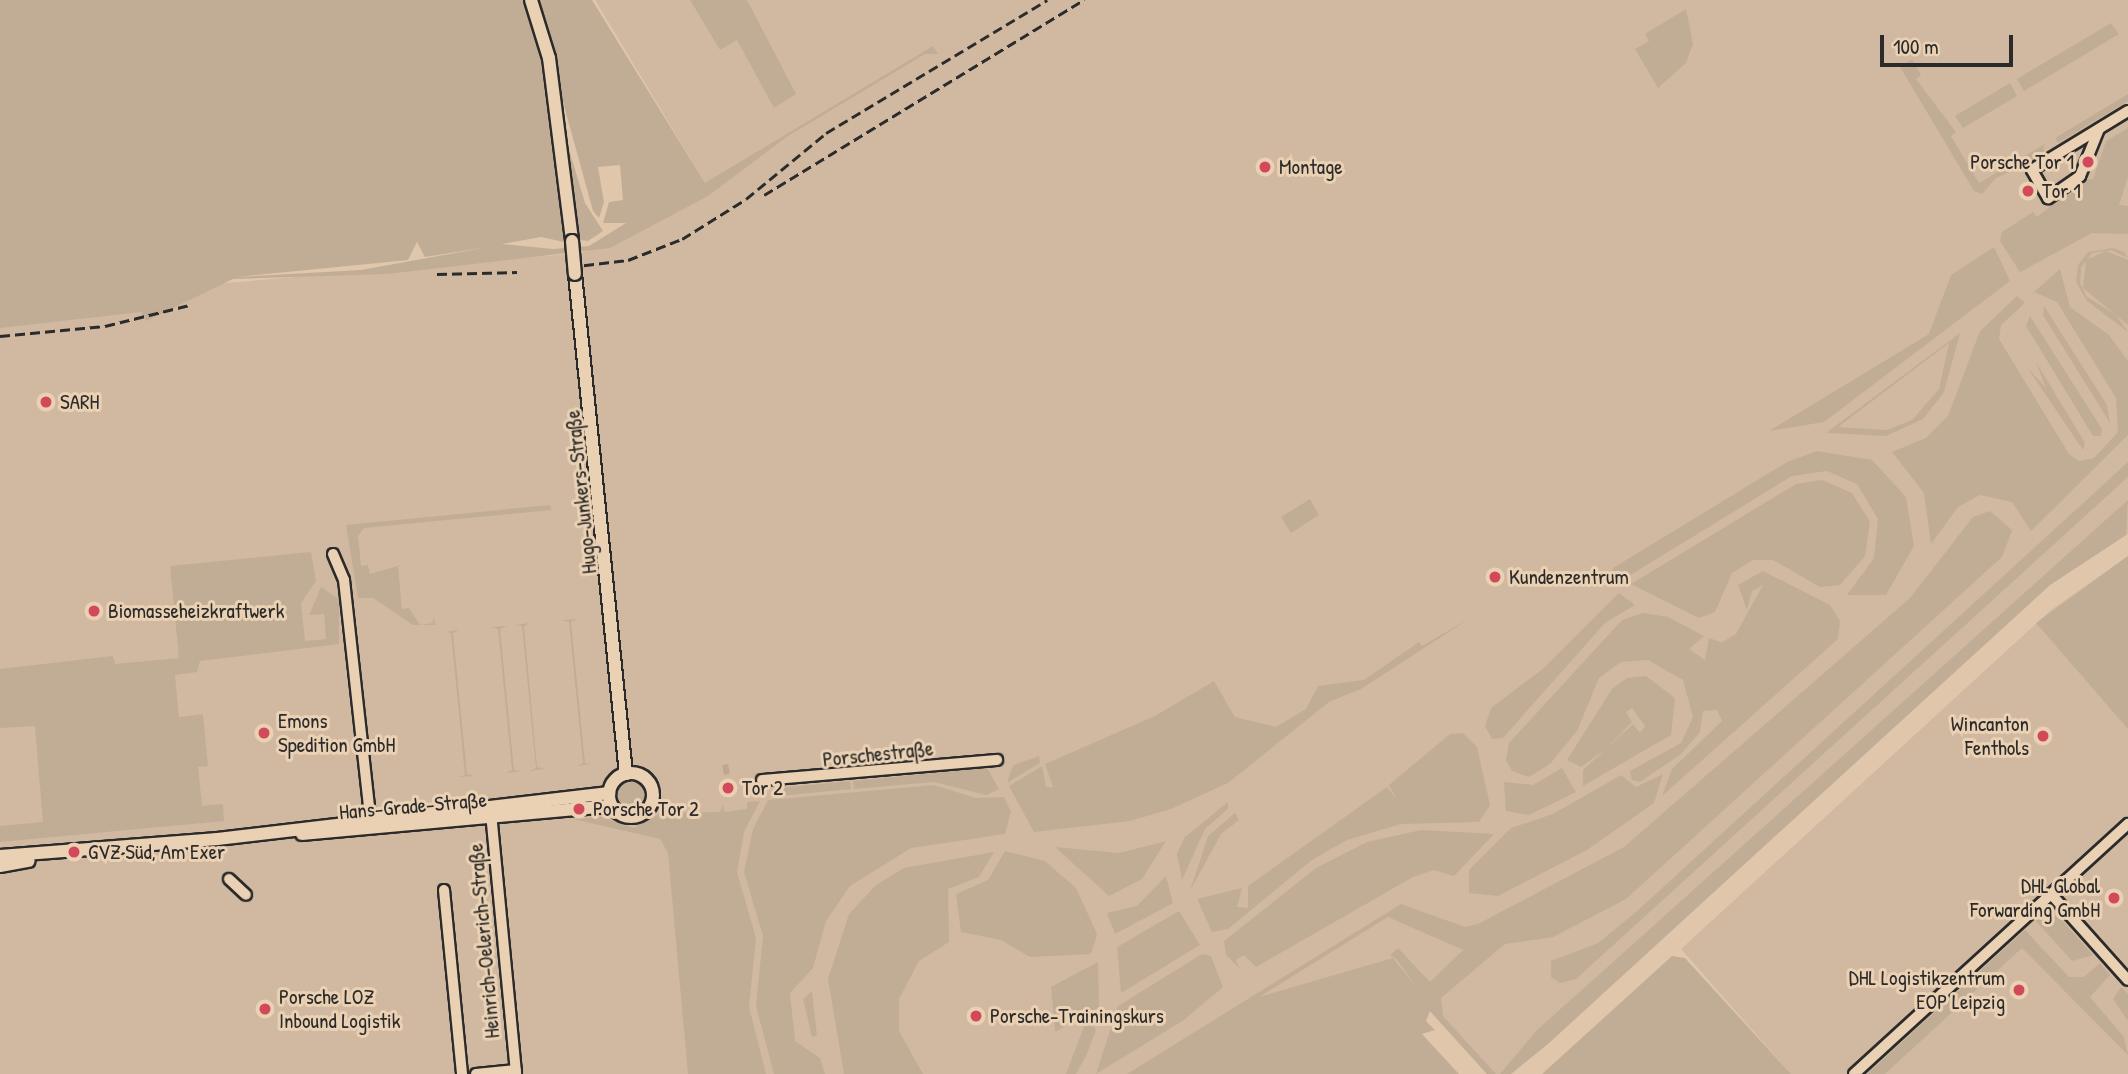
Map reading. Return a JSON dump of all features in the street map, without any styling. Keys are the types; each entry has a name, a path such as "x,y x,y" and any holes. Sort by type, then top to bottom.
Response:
{"street":[{"name":"Hugo-Junkers-Straße","path":"530,0 549,58 632,774"},
{"path":"2099,129 2080,176 2048,198 2032,170 2128,111"},
{"path":"333,554 344,580 371,824"},
{"name":"Porschestraße","path":"762,780 997,760"},
{"path":"610,800 632,774"},
{"name":"Hans-Grade-Straße","path":"0,856 217,839 610,800 629,818 648,810 653,790 632,774"},
{"name":"Heinrich-Oelerich-Straße","path":"491,812 516,1072"},
{"path":"1854,1074 2128,824"},
{"name":"Hans-Grade-Straße","path":"0,866 75,852"},
{"path":"229,879 246,895"},
{"path":"444,890 462,1074"},
{"path":"2051,894 2128,980"},
{"path":"477,1074 516,1072"}],"shaded area":[{"path":"0,0 526,0 550,99 564,242 541,237 502,244 553,249 589,246 626,223 603,223 609,202 623,200 620,165 598,167 604,202 599,218 593,211 535,0 592,0 705,183 933,46 938,54 925,54 788,136 708,196 610,248 387,274 233,279 146,321 141,312 0,328","holes":["417,242 425,257 488,247 361,270 237,277 408,260"]},
{"path":"595,0 2128,0 2128,534 2050,585 1511,1074 1487,1074 1394,972 1172,1074 0,1074 0,302 581,253 642,228 705,183"},
{"path":"690,0 747,0 796,94 774,108 737,40 720,50"},
{"path":"1686,9 1693,44 1686,63 1658,88 1635,49 1649,41 1645,34"},
{"path":"2111,23 2119,34 2024,91 2017,79"},
{"path":"1912,59 1921,75 1916,79 1956,132 1951,136 1979,183 2045,144 2041,158 1996,178 1982,194 1974,191 1900,67"},
{"path":"2010,83 2017,96 1963,128 1955,116"},
{"path":"2128,94 2128,101 2058,143 2055,138"},
{"path":"2128,128 2128,177 2119,205 2128,206 2128,234 2092,233 2020,272 2000,241 2002,232 2033,212 2037,217 2082,180 2093,179 2106,141"},
{"path":"568,146 585,203 603,231 588,241 580,240"},
{"path":"1994,247 2010,281 1824,422 1769,431 1929,334 1951,275"},
{"path":"2113,248 2124,252 2128,258 2111,250 2092,253 2081,268 2080,283 2087,297 2116,315 2128,332 2087,301 2076,282 2078,265 2088,252"},
{"path":"2106,251 2128,260 2128,325 2083,288 2086,260"},
{"path":"2060,269 2070,307 2109,335 2128,361 2128,435 2031,531 2012,502 1980,495 1958,507 1931,544 1924,493 1892,452 1926,438 1948,416 1980,331 2017,296 2025,303 2001,325 1999,339 2069,454 2079,461 2094,458 2118,432 2116,398 2057,302 2034,292"},
{"path":"2044,306 2107,405 2110,423 2043,315"},
{"path":"2030,316 2102,429 2101,436 2093,436 2026,326"},
{"path":"1960,333 1944,392 1923,419 1886,436 1826,433","holes":["1949,343 1939,389 1912,420 1887,430 1838,427"]},
{"path":"2036,362 2085,443 2083,450 2027,367 2046,388"},
{"path":"1817,451 1872,460 1906,497 1914,546 1886,595 1847,595 1874,558 1878,519 1857,484 1827,471 1792,476 1624,579 1612,575 1613,568 1787,462"},
{"path":"2128,462 2128,477 1576,979 1560,983 1551,977 1551,961 1598,943 1636,912"},
{"path":"1822,480 1852,493 1870,522 1865,556 1840,585 1820,587 1773,560 1753,560 1732,573 1715,612 1699,618 1631,584 1796,484"},
{"path":"1310,499 1319,515 1291,533 1281,517"},
{"path":"2128,500 2126,535 2050,585 1548,1044 1511,1074 1500,1074 1536,1031"},
{"path":"550,505 552,510 364,528 358,536 361,566 368,565 370,574 405,564 398,567 402,609 409,608 420,625 413,625 373,598 358,598 346,525"},
{"path":"1990,511 2012,530 2002,557 1626,899 1553,937 1505,944 1441,998 1443,1016 1496,1074 1487,1074 1430,1011 1426,1021 1435,1030 1422,1034 1459,1074 1127,1074 1401,904 1465,927 1478,924 1624,847 1910,598 1973,517","holes":["1388,917 1463,950 1430,982 1398,948 1390,955 1397,960 1418,989 1393,958 1259,997"]},
{"path":"311,552 316,581 301,603 305,641 326,639 324,614 309,615 321,587 339,599 339,644 200,661 197,672 175,675 179,717 203,714 208,766 198,767 202,806 223,804 224,821 0,842 0,826 43,822 35,726 0,728 0,669 113,656 115,664 179,658 170,566"},
{"path":"2128,556 2128,1074 1791,1074 1681,949 2051,610"},
{"path":"2128,556 2128,729 2036,623"},
{"path":"1763,571 1830,605 1840,621 1838,639 1662,796 1672,769 1722,721 1717,710 1703,711 1700,732 1681,754 1640,782 1632,780 1630,771 1681,743 1693,717 1683,680 1648,660 1621,662 1599,678 1577,731 1550,764 1529,777 1512,771 1506,760 1509,743 1622,620 1643,613 1668,617 1704,636 1689,649 1705,660 1709,638 1721,642 1717,645 1736,634 1763,585 1752,591 1747,610 1738,585"},
{"path":"1619,593 1635,605 1605,623 1503,738 1492,739 1485,726 1491,708 1544,668"},
{"path":"1472,617 1361,689 1329,702 1228,783 1171,809 1130,821 1034,832 1009,786 1042,766 1046,787 1053,787 1045,764 1155,716 1214,681 1235,717 1276,727 1306,709 1318,686 1364,680 1419,642 1422,646"},
{"path":"578,619 571,622 585,763 592,764 577,766 583,763 569,622 562,620"},
{"path":"530,623 524,626 537,767 545,769 529,771 536,768 522,626 515,625"},
{"path":"507,626 500,629 514,770 521,771 506,773 512,770 498,629 491,627"},
{"path":"459,630 453,633 467,774 474,776 458,777 465,775 451,633 444,632"},
{"path":"1646,676 1675,698 1671,735 1583,786 1583,770 1605,750 1581,767 1567,760 1612,689 1627,678","holes":["1632,708 1645,726 1640,733 1633,724 1607,748 1632,722 1626,712"]},
{"path":"1463,733 1477,747 1490,805 1479,822 1401,824 1347,840 1312,860 1228,929 1212,932 1197,899 1242,888 1237,907 1248,908 1248,886 1387,787 1397,800 1389,785 1450,734"},
{"path":"1039,756 1040,763 1007,783 1013,765"},
{"path":"987,768 999,789 986,795 934,782 854,789 853,781"},
{"path":"1562,768 1576,792 1529,815 1506,811 1504,782 1533,785"},
{"path":"1663,774 1654,803 1587,850 1498,896 1469,893 1469,870 1511,828 1553,814 1621,775 1636,787"},
{"path":"631,779 643,784 648,796 643,808 631,813 619,808 614,796 619,784"},
{"path":"850,781 851,789 779,796 779,788"},
{"path":"934,785 976,798 1004,797 1011,812 1005,834 911,848 850,886 826,921 813,968 790,993 795,1041 820,1058 825,1074 774,1074 756,1006 763,936 744,872 753,829 768,800"},
{"path":"760,801 744,832 737,872 756,938 749,1007 766,1074 688,1074 668,853 660,839 573,819 602,817 634,828 661,813 720,812 723,804 724,812 747,809 747,802"},
{"path":"1228,802 1228,809 1205,829 1182,880 1177,854 1185,837"},
{"path":"1235,813 1239,820 1221,834 1190,891 1208,836"},
{"path":"1421,830 1494,834 1454,876 1434,870 1413,877 1256,967 1244,955 1236,960 1240,969 1226,955 1224,941 1316,868 1367,842"},
{"path":"1166,841 1142,879 1109,896 1055,847 1119,853"},
{"path":"1005,851 1045,861 1076,888 1097,934 1091,954 1030,957 1001,940 961,932 956,894 988,880"},
{"path":"994,852 979,877 948,889 949,942 919,961 899,999 899,1031 923,1074 844,1074 828,979 849,914 876,885 904,868"},
{"path":"1166,876 1173,903 1115,934 1107,913 1137,906"},
{"path":"1179,911 1200,945 1121,993 1117,947"},
{"path":"2045,914 2059,917 2093,955 2072,961 2036,921"},
{"path":"2025,930 2069,977 2084,977 2100,963 2110,975 2090,997 2124,1037 2128,1055 2022,948 1885,1074 1867,1074"},
{"path":"1202,954 1211,956 1223,987 1184,1020 1096,1074 1118,1006"},
{"path":"1672,956 1685,958 1791,1074 1542,1074"},
{"path":"1098,962 1099,1007 1055,1032 1051,987"},
{"path":"2121,987 2128,994 2128,1021 2113,999"},
{"path":"812,991 817,1036 812,1037 803,999"},
{"path":"1091,1023 1096,1030 1087,1054 1076,1074 1066,1074 1084,1026"}],"tunnel":[{"path":"723,770 729,769"},
{"path":"725,793 731,792"}],"railway":[{"path":"569,267 628,260 682,239 746,199 826,133 1047,0"},
{"path":"764,195 1084,0"},
{"path":"437,274 517,272"},
{"path":"0,336 105,326 189,305"}],"place":[{"name":"Porsche Tor 1","path":"2088,162"},
{"name":"Montage","path":"1265,167"},
{"name":"Tor 1","path":"2028,191"},
{"name":"SARH","path":"46,402"},
{"name":"Kundenzentrum","path":"1495,577"},
{"name":"Biomasseheizkraftwerk","path":"94,611"},
{"name":"Emons Spedition GmbH","path":"264,733"},
{"name":"Wincanton Fenthols","path":"2043,736"},
{"name":"Tor 2","path":"728,788"},
{"name":"Porsche Tor 2","path":"579,809"},
{"name":"GVZ Süd, Am Exer","path":"74,852"},
{"name":"DHL Global Forwarding GmbH","path":"2114,898"},
{"name":"DHL Logistikzentrum EOP Leipzig","path":"2019,990"},
{"name":"Porsche LOZ Inbound Logistik","path":"265,1009"},
{"name":"Porsche-Trainingskurs","path":"976,1016"}]}
